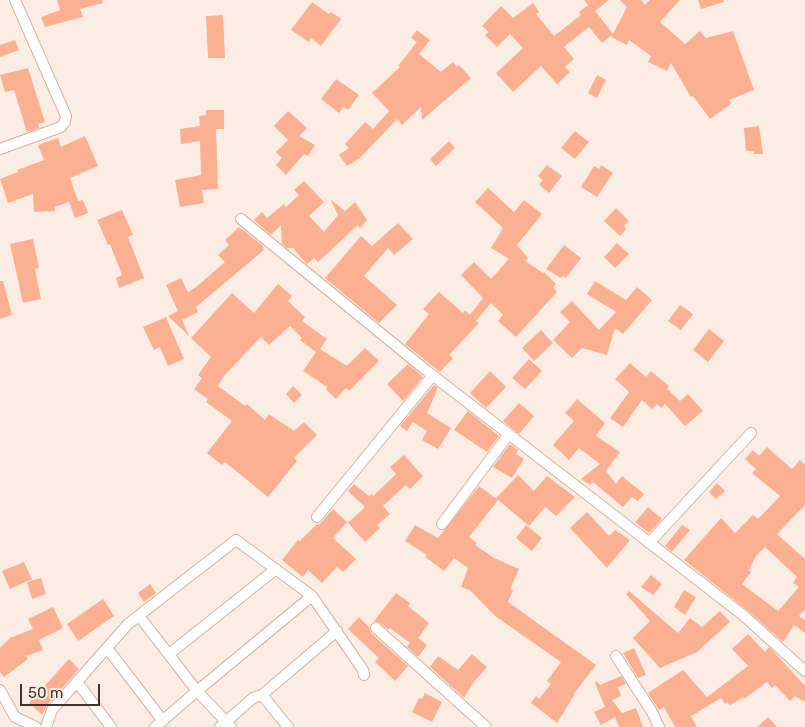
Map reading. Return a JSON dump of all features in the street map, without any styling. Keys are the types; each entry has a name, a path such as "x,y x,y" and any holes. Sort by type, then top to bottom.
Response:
{"street":[{"path":"0,149 62,127 66,116 15,0"},
{"path":"241,219 433,375 743,614 805,671"},
{"path":"317,517 433,375"},
{"path":"649,543 751,433"},
{"path":"442,524 509,434"},
{"path":"46,727 52,710 107,648 139,616 236,540 312,596 363,670 364,675"},
{"path":"169,654 276,569"},
{"path":"107,648 159,724 312,596"},
{"path":"139,616 226,725 253,698 262,695 337,631"},
{"path":"376,628 486,727"},
{"path":"616,656 652,712 659,727"},
{"path":"77,682 111,727"},
{"path":"0,690 15,717 36,727"},
{"path":"262,695 288,727"}],"building":[{"path":"57,0 102,0 103,3 80,9 83,17 45,27 41,17 60,10"},
{"path":"584,0 609,0 595,11 613,34 627,7 620,0 641,0 645,5 650,0 680,0 660,22 685,44 700,31 706,38 733,31 754,90 729,100 731,104 710,119 693,96 691,97 671,63 667,71 648,62 651,56 629,40 627,45 611,37 612,35 602,43 589,27 564,47 574,59 565,67 570,72 557,84 541,66 513,92 496,73 523,48 510,34 497,47 485,35 489,32 482,26 501,6 513,18 533,3 539,12 536,14 554,36 581,15 579,12 588,5"},
{"path":"698,0 723,0 724,2 701,9"},
{"path":"312,2 329,14 331,12 341,19 321,46 311,38 309,42 291,30"},
{"path":"223,15 225,58 208,58 206,16"},
{"path":"417,30 430,40 419,54 441,72 453,62 457,67 459,65 471,78 422,120 421,107 402,125 397,119 360,158 347,166 339,155 349,148 345,144 365,122 373,129 389,111 372,93 400,67 398,66 417,42 411,38"},
{"path":"15,40 19,50 0,57 0,45"},
{"path":"28,68 45,122 38,124 39,128 27,132 14,90 5,92 0,75"},
{"path":"597,75 606,80 597,98 588,93"},
{"path":"336,79 359,95 348,110 343,107 339,113 321,99"},
{"path":"206,110 224,110 224,129 216,129 218,189 202,190 204,203 180,207 175,180 201,175 200,141 181,144 180,129 200,126 199,116 206,115"},
{"path":"288,111 307,128 299,136 315,145 308,156 304,154 286,175 276,165 282,158 276,152 288,140 274,126"},
{"path":"759,126 763,154 754,154 754,151 746,151 744,128"},
{"path":"575,131 589,142 575,159 561,148"},
{"path":"85,136 98,166 70,178 78,201 83,200 88,213 75,218 69,202 55,207 55,211 34,212 33,194 8,203 0,179 18,172 17,170 44,160 38,145 58,138 61,147"},
{"path":"449,141 455,148 436,166 430,159"},
{"path":"547,165 562,176 549,193 539,185 543,180 538,176"},
{"path":"601,165 613,173 597,197 581,187 594,166 599,169"},
{"path":"304,181 324,202 309,216 324,232 338,215 330,199 345,211 355,202 367,220 360,228 358,225 318,262 314,258 307,264 293,248 287,248 282,244 281,225 271,235 254,220 262,212 267,218 284,204 286,207 299,195 294,190"},
{"path":"488,188 514,212 524,200 542,214 517,245 528,258 525,261 544,272 556,284 553,287 557,292 516,337 498,321 503,315 491,303 476,321 479,323 449,355 453,358 440,372 405,344 429,314 423,309 439,292 463,313 465,310 470,315 483,298 461,275 474,262 491,279 509,259 491,248 503,228 475,202"},
{"path":"616,208 629,221 624,226 626,229 620,236 604,221"},
{"path":"122,210 133,235 128,237 144,278 119,288 116,278 122,275 110,244 108,245 97,220"},
{"path":"398,223 413,239 394,255 388,248 364,276 397,305 379,323 325,278 361,236 372,246"},
{"path":"239,227 262,245 264,250 196,307 198,312 182,320 189,336 168,316 178,311 166,285 181,278 188,292 196,287 225,262 218,255 229,245 225,240"},
{"path":"33,239 39,268 35,269 41,299 23,303 10,244"},
{"path":"617,243 629,254 615,268 604,257"},
{"path":"564,245 581,258 566,278 563,276 561,278 546,269"},
{"path":"0,281 3,281 12,315 0,319"},
{"path":"595,281 626,300 637,287 652,300 623,334 615,328 607,355 582,348 572,358 553,340 570,322 560,312 572,301 599,330 616,312 587,294"},
{"path":"278,284 292,296 288,301 305,317 302,321 327,339 320,349 347,366 365,348 379,361 349,391 346,388 336,399 326,389 327,387 303,371 316,352 300,340 302,338 290,326 269,345 261,337 224,376 218,386 245,406 247,404 265,420 269,414 294,431 304,422 317,435 294,458 297,461 268,497 225,462 222,465 207,453 232,421 206,402 208,399 194,389 202,378 198,375 211,357 191,338 232,293 254,313"},
{"path":"680,305 693,314 681,330 668,321"},
{"path":"166,317 184,359 168,366 160,347 154,350 143,327"},
{"path":"709,329 724,341 708,362 693,350"},
{"path":"541,330 553,343 534,361 522,348"},
{"path":"529,359 542,371 525,389 512,378"},
{"path":"630,363 646,377 651,371 669,386 667,389 680,401 688,394 703,411 685,426 665,404 661,408 657,404 652,409 642,400 623,427 610,418 629,392 615,379"},
{"path":"408,364 423,377 403,401 387,384"},
{"path":"490,371 506,387 486,408 470,393"},
{"path":"434,385 438,388 427,413 451,428 438,449 422,440 427,431 413,422 407,431 400,426"},
{"path":"293,386 302,395 294,403 286,394"},
{"path":"577,399 605,423 596,436 620,452 606,471 616,484 622,476 644,494 638,501 632,497 623,507 593,482 590,485 581,479 600,464 579,448 569,460 553,445 574,421 565,413"},
{"path":"519,403 534,416 519,434 503,421"},
{"path":"468,411 499,436 487,452 454,430"},
{"path":"510,444 518,450 516,454 524,459 512,478 493,467"},
{"path":"767,447 792,469 800,460 805,465 805,505 777,534 805,559 805,609 799,616 805,620 805,633 794,625 783,642 747,610 684,560 721,518 735,533 753,515 758,519 780,496 752,473 756,469 745,459 753,450 759,456","holes":["765,547 797,577 793,583 799,587 778,611 742,584 751,572 749,570 756,556"]},
{"path":"404,455 423,476 410,489 406,485 383,506 390,514 377,525 380,528 365,542 348,523 365,507 348,491 354,484 369,496 372,494 373,496 396,474 390,467"},
{"path":"518,475 534,491 547,476 575,497 556,516 545,507 529,526 496,498"},
{"path":"717,483 725,491 716,499 709,492"},
{"path":"479,486 498,500 469,537 477,543 475,545 494,558 519,569 510,589 513,590 508,602 596,665 573,695 575,694 557,723 531,703 536,696 539,699 551,684 547,681 561,662 495,616 470,590 461,587 468,568 454,558 444,571 425,557 427,555 405,541 415,525 438,538"},
{"path":"648,507 662,519 649,533 635,522"},
{"path":"333,509 347,522 333,538 356,559 343,572 337,567 322,583 308,570 303,577 282,560 298,540 300,541 317,524 319,525"},
{"path":"587,512 609,536 615,530 630,540 607,568 570,528"},
{"path":"526,525 542,538 532,551 516,538"},
{"path":"682,525 690,530 672,552 665,546"},
{"path":"24,562 32,579 10,589 2,571"},
{"path":"651,575 662,584 653,595 641,587"},
{"path":"41,578 46,594 32,599 27,582"},
{"path":"150,584 156,593 144,602 138,593"},
{"path":"684,590 696,597 685,615 674,607"},
{"path":"629,591 678,633 690,618 702,627 720,611 730,622 697,652 660,668 633,638 650,621 626,594"},
{"path":"396,593 410,603 408,606 429,623 418,638 427,645 418,657 407,647 410,643 390,628 389,630 374,621"},
{"path":"103,599 114,616 78,641 67,624"},
{"path":"53,607 63,628 39,640 43,650 26,656 28,659 4,677 0,672 0,648 10,638 33,629 28,619"},
{"path":"359,617 369,627 371,633 408,666 395,681 375,662 379,658 348,629"},
{"path":"748,634 765,652 769,647 805,686 805,702 795,696 790,701 775,685 772,688 767,682 744,699 730,705 727,702 725,704 721,698 691,716 697,727 675,727 664,707 659,710 648,693 683,670 707,697 748,666 732,649"},
{"path":"634,648 646,675 638,678 623,653"},
{"path":"472,654 487,667 473,683 464,698 430,667 438,656 458,670"},
{"path":"69,659 79,669 47,705 42,715 29,703"},
{"path":"621,676 626,684 618,687 621,696 612,700 622,713 636,708 643,727 619,727 615,717 601,725 594,712 605,707 595,683 597,681 600,685"},
{"path":"425,693 442,702 432,722 412,712 419,698 422,699"},
{"path":"768,717 777,727 757,727"}]}
